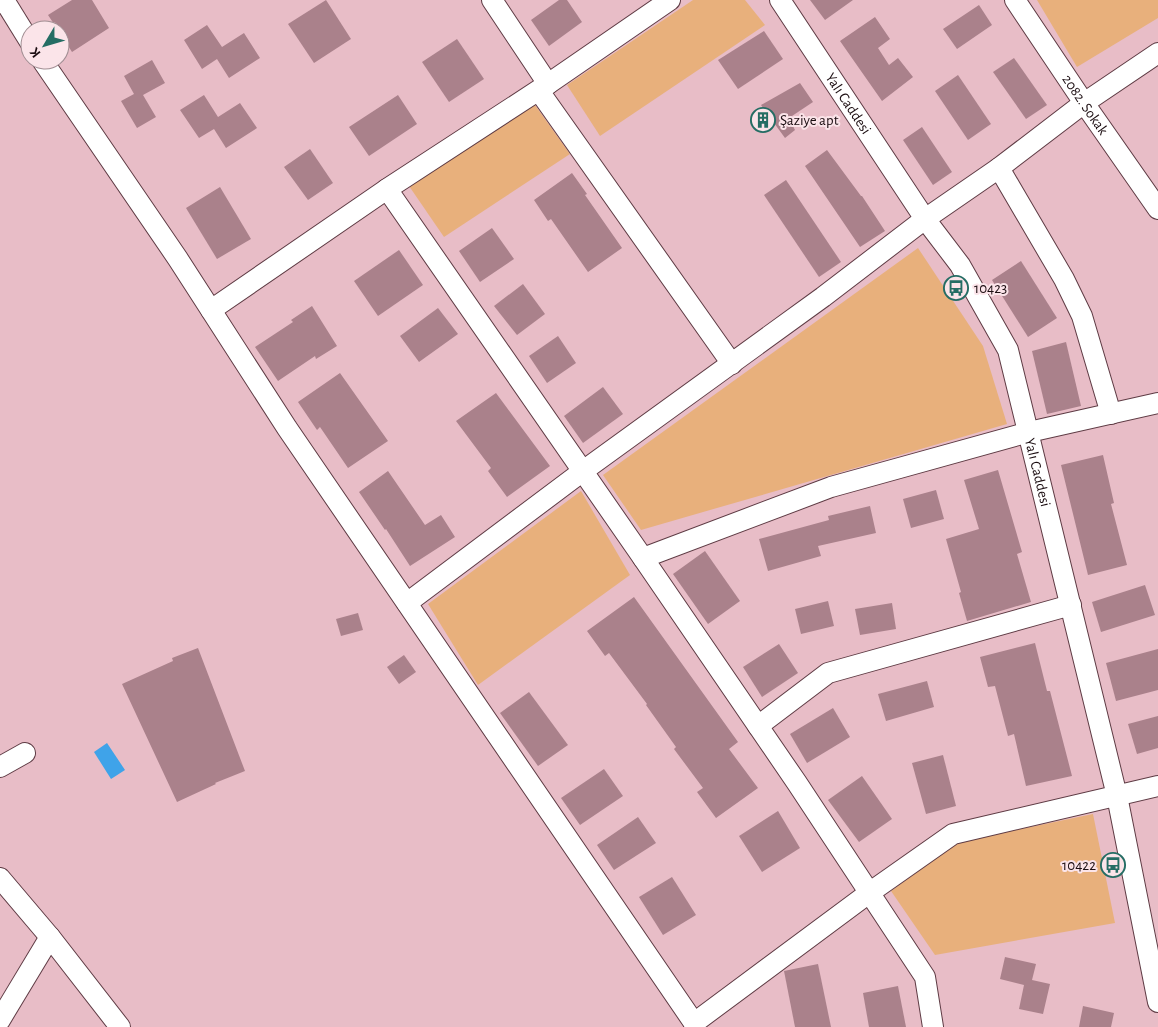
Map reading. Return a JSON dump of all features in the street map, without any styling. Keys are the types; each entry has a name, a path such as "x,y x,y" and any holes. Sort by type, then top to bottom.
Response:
{"street":[{"path":"4,0 20,26"},
{"path":"492,0 544,87 732,364"},
{"path":"211,310 387,189 544,87 670,0"},
{"name":"Yalı Caddesi","path":"780,0 925,219 960,265 1008,350 1117,796 1158,1002"},
{"name":"2082. Sokak","path":"1015,0 1158,209"},
{"path":"407,603 583,471 732,364 925,219 999,168 1084,103 1158,53"},
{"path":"49,70 211,310 287,428 694,1025 869,893 953,834 1158,786"},
{"path":"999,168 1064,279 1082,316 1111,414"},
{"path":"387,189 758,726 925,977 933,1027"},
{"path":"643,558 831,487 1029,432 1158,403"},
{"path":"758,726 828,673 1071,605"},
{"path":"0,767 25,753"},
{"path":"0,878 50,937 120,1027"},
{"path":"0,1020 50,937"}],"shaded area":[{"path":"693,0 745,0 765,25 600,136 567,85"},
{"path":"1037,0 1158,0 1158,18 1077,67"},
{"path":"535,105 570,154 444,237 409,186"},
{"path":"918,248 983,346 1007,424 641,530 603,475"},
{"path":"581,491 630,575 478,685 428,604"},
{"path":"1093,814 1115,923 935,955 891,891 958,842"}],"water":[{"path":"107,743 125,770 111,779 94,752"}],"building":[{"path":"72,0 92,0 109,28 72,52 70,49 70,20 51,20 48,15"},
{"path":"326,0 351,39 314,63 288,24"},
{"path":"559,0 567,0 582,22 549,46 531,20"},
{"path":"810,0 853,0 825,20"},
{"path":"979,5 992,25 957,49 943,29"},
{"path":"875,17 890,39 878,48 889,65 898,58 913,77 882,101 840,41"},
{"path":"207,25 222,47 244,33 260,58 229,78 217,59 202,69 184,40"},
{"path":"764,31 783,59 738,89 718,60"},
{"path":"457,39 484,79 449,102 422,62"},
{"path":"1014,58 1047,105 1026,119 993,72"},
{"path":"152,60 165,83 143,95 156,117 137,128 121,101 134,94 124,76"},
{"path":"958,75 991,124 968,140 935,91"},
{"path":"800,83 813,102 789,118 795,130 785,138 761,105"},
{"path":"204,95 218,117 240,103 257,128 226,148 214,129 199,138 180,110"},
{"path":"398,95 417,124 369,156 349,127"},
{"path":"922,127 952,172 933,185 903,140"},
{"path":"310,149 333,183 308,200 284,167"},
{"path":"827,150 862,196 885,231 860,247 805,166"},
{"path":"572,173 622,248 588,272 551,219 548,221 534,200"},
{"path":"786,180 841,262 819,277 764,195"},
{"path":"220,187 251,239 217,259 186,208"},
{"path":"492,228 514,259 480,282 459,251"},
{"path":"399,250 423,285 378,316 354,281"},
{"path":"1021,261 1057,318 1028,337 992,280"},
{"path":"523,284 545,314 517,335 494,306"},
{"path":"312,306 337,346 316,359 315,356 278,381 255,347 293,322 291,320"},
{"path":"438,308 458,334 419,362 400,336"},
{"path":"558,336 576,363 547,383 529,356"},
{"path":"1066,342 1081,406 1047,414 1032,351"},
{"path":"340,373 388,441 348,468 320,427 317,430 298,402"},
{"path":"603,387 623,414 583,443 564,416"},
{"path":"496,393 550,466 507,497 488,471 491,468 456,421"},
{"path":"1103,455 1114,503 1111,504 1127,565 1088,575 1061,465"},
{"path":"998,470 1022,552 1017,554 1031,602 967,621 946,539 979,529 964,480"},
{"path":"388,471 425,525 441,515 455,537 410,566 359,492"},
{"path":"936,490 944,519 911,528 903,499"},
{"path":"870,506 876,533 818,546 821,556 768,571 759,539 829,520 828,516"},
{"path":"705,551 740,601 708,624 673,574"},
{"path":"1145,585 1155,615 1101,632 1092,602"},
{"path":"634,597 738,742 729,749 758,788 716,818 697,792 703,788 674,749 676,747 647,704 609,653 605,656 587,631"},
{"path":"828,601 834,626 801,634 795,609"},
{"path":"892,603 896,629 860,635 855,609"},
{"path":"358,613 363,630 341,636 336,619"},
{"path":"1035,643 1047,691 1050,691 1072,776 1026,786 1014,734 1008,736 995,686 988,687 980,657"},
{"path":"779,644 798,673 762,697 743,667"},
{"path":"198,648 245,771 215,783 177,802 122,684 173,661 172,658"},
{"path":"1158,649 1158,690 1116,701 1106,663"},
{"path":"404,655 416,672 399,684 387,667"},
{"path":"927,681 934,707 886,721 878,694"},
{"path":"529,692 568,745 538,766 500,713"},
{"path":"833,708 850,737 807,763 790,734"},
{"path":"1158,716 1158,748 1137,754 1128,724"},
{"path":"943,755 956,806 926,814 912,763"},
{"path":"604,769 623,796 580,825 561,798"},
{"path":"862,776 892,819 859,842 828,800"},
{"path":"778,811 800,848 762,872 739,836"},
{"path":"638,817 656,843 614,870 597,845"},
{"path":"672,877 696,915 663,935 639,897"},
{"path":"1005,957 1036,964 1032,980 1050,984 1043,1014 1019,1009 1024,985 1000,979"},
{"path":"818,964 831,1027 795,1027 784,971"},
{"path":"898,986 906,1027 869,1027 863,993"},
{"path":"1083,1006 1114,1013 1111,1027 1079,1027"}],"place":[{"name":"Şaziye apt","path":"763,120"},
{"name":"10423","path":"956,288"},
{"name":"10422","path":"1113,865"}]}
